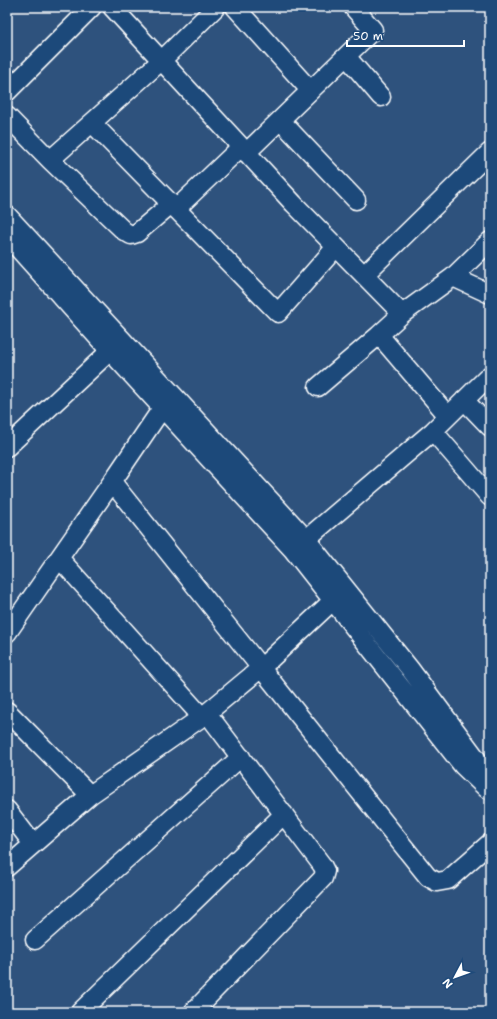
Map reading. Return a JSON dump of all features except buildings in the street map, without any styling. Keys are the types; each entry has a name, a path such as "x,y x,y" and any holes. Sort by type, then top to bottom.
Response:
{"street":[{"path":"7,92 92,7"},
{"path":"112,7 243,150 402,314"},
{"path":"50,160 161,62 216,7"},
{"path":"235,7 310,90"},
{"path":"7,116 50,160 124,231 131,235 137,233 173,207 280,120 373,30 353,7"},
{"path":"346,56 381,97"},
{"path":"280,120 356,200"},
{"path":"92,123 278,313 336,247"},
{"path":"364,274 490,152"},
{"path":"7,215 167,400 299,544 339,594 463,766 489,785"},
{"path":"318,387 402,314 453,277 490,241"},
{"path":"9,242 110,351 167,400"},
{"path":"453,277 490,294"},
{"path":"379,335 448,416"},
{"path":"7,446 110,351"},
{"path":"299,544 433,431 490,375"},
{"path":"7,633 167,400"},
{"path":"464,400 490,427"},
{"path":"433,431 490,497"},
{"path":"112,482 428,877 437,882 448,880 490,843"},
{"path":"59,558 205,715 241,757 325,871 323,878 193,1012"},
{"path":"7,867 90,795 205,715 262,668 339,594"},
{"path":"7,711 90,795"},
{"path":"35,940 241,757"},
{"path":"7,810 34,844"},
{"path":"80,1012 284,814"}]}
